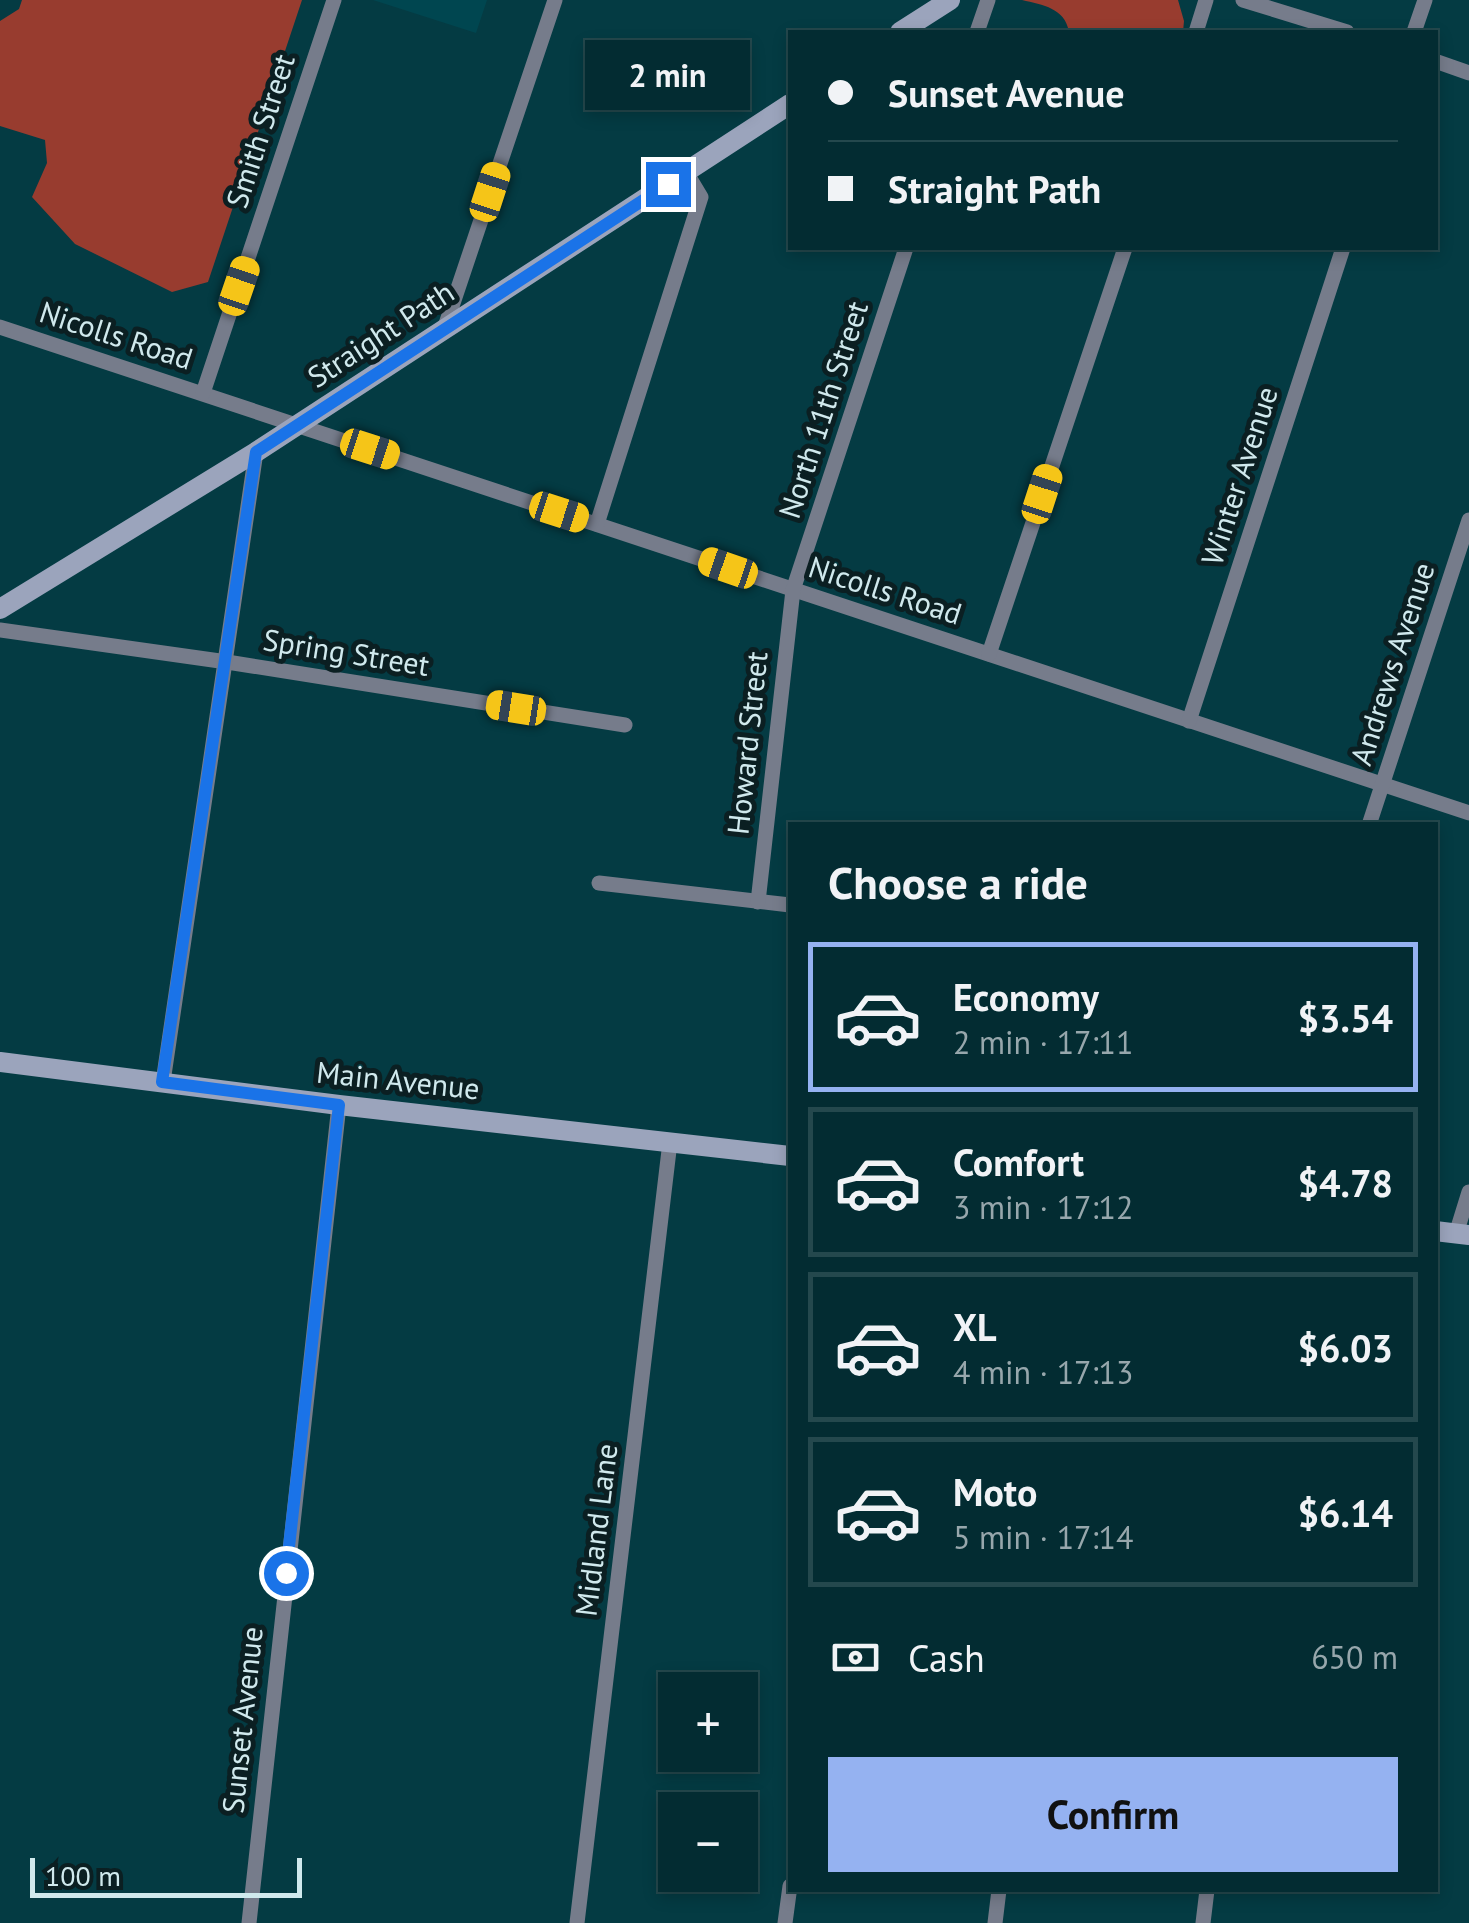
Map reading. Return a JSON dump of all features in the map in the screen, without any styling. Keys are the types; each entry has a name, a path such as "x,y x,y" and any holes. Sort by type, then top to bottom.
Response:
{"main road":[{"path":"903,30 950,0"},
{"name":"Straight Path","path":"0,610 256,452 788,105"},
{"name":"Main Avenue","path":"0,1062 788,1156"}],"street":[{"name":"Smith Street","path":"203,393 334,0"},
{"path":"444,330 555,0"},
{"path":"978,30 988,0"},
{"path":"1197,30 1206,0"},
{"path":"1243,0 1340,30"},
{"path":"1415,30 1424,0"},
{"path":"1438,62 1469,72"},
{"path":"597,524 702,196 686,172"},
{"name":"North 11th Street","path":"793,590 905,250"},
{"path":"989,654 1124,250"},
{"name":"Winter Avenue","path":"1189,720 1343,250"},
{"name":"Nicolls Road","path":"0,327 1469,812"},
{"path":"162,1082 256,452"},
{"name":"Andrews Avenue","path":"1370,822 1469,520"},
{"name":"Howard Street","path":"758,902 793,590"},
{"name":"Spring Street","path":"0,630 624,725"},
{"path":"598,883 788,906"},
{"name":"Sunset Avenue","path":"249,1923 339,1105"},
{"name":"Midland Lane","path":"577,1923 670,1142"},
{"path":"1453,1233 1469,1192"},
{"path":"786,1923 789,1892"},
{"path":"995,1923 999,1892"},
{"path":"1203,1923 1207,1892"}],"shaded area":[{"path":"22,0 302,0 208,282 172,292 75,244 32,197 47,163 45,140 0,126 0,21 19,9"},
{"path":"373,0 487,0 476,33"},
{"path":"1022,0 1178,0 1183,30 1068,30 1063,18 1045,6"}],"route":[{"path":"286,1573 339,1105 162,1082 256,452 668,184"}]}
